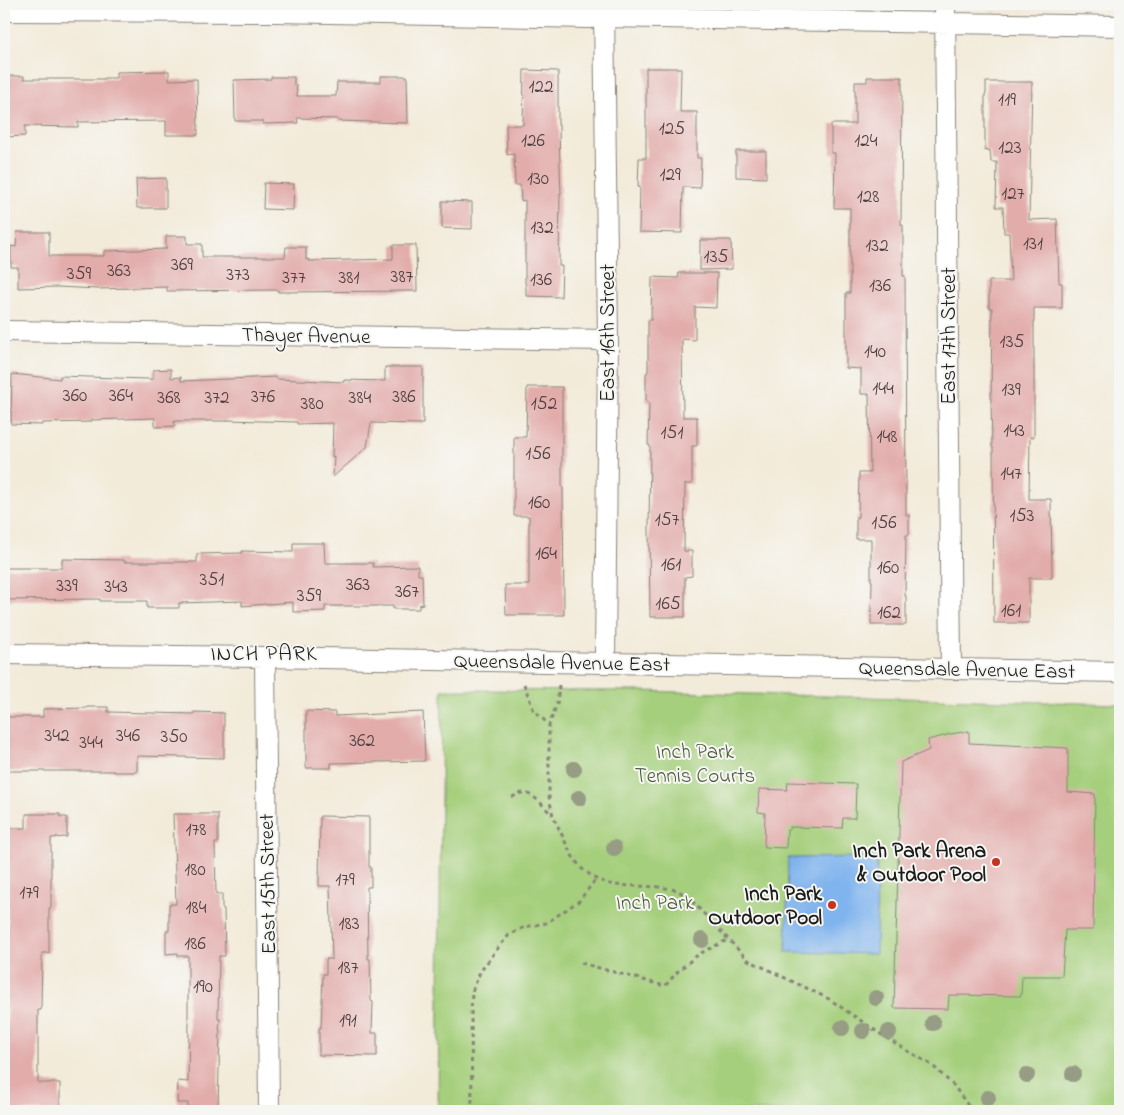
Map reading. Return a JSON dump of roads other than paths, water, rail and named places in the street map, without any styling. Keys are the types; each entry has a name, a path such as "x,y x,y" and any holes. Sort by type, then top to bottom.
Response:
{"street":[{"name":"East 17th Street","path":"945,4 951,669"},
{"path":"4,10 275,8 588,18 604,11 946,24 1120,26"},
{"name":"East 16th Street","path":"604,11 608,340 605,663"},
{"name":"Thayer Avenue","path":"4,331 608,340"},
{"name":"Queensdale Avenue East","path":"4,654 1120,672"},
{"name":"East 15th Street","path":"265,657 269,1111"}],"water":[{"name":"Inch Park Outdoor Pool","path":"877,857 876,954 786,952 788,858"}],"place":[{"name":"Inch Park Arena & Outdoor Pool","path":"996,862"},
{"name":"Inch Park Outdoor Pool","path":"832,905"}],"district":[{"name":"INCH PARK","path":"264,652"}],"park label":[{"name":"Inch Park Tennis Courts","path":"695,763"},
{"name":"Inch Park","path":"655,902"}]}
